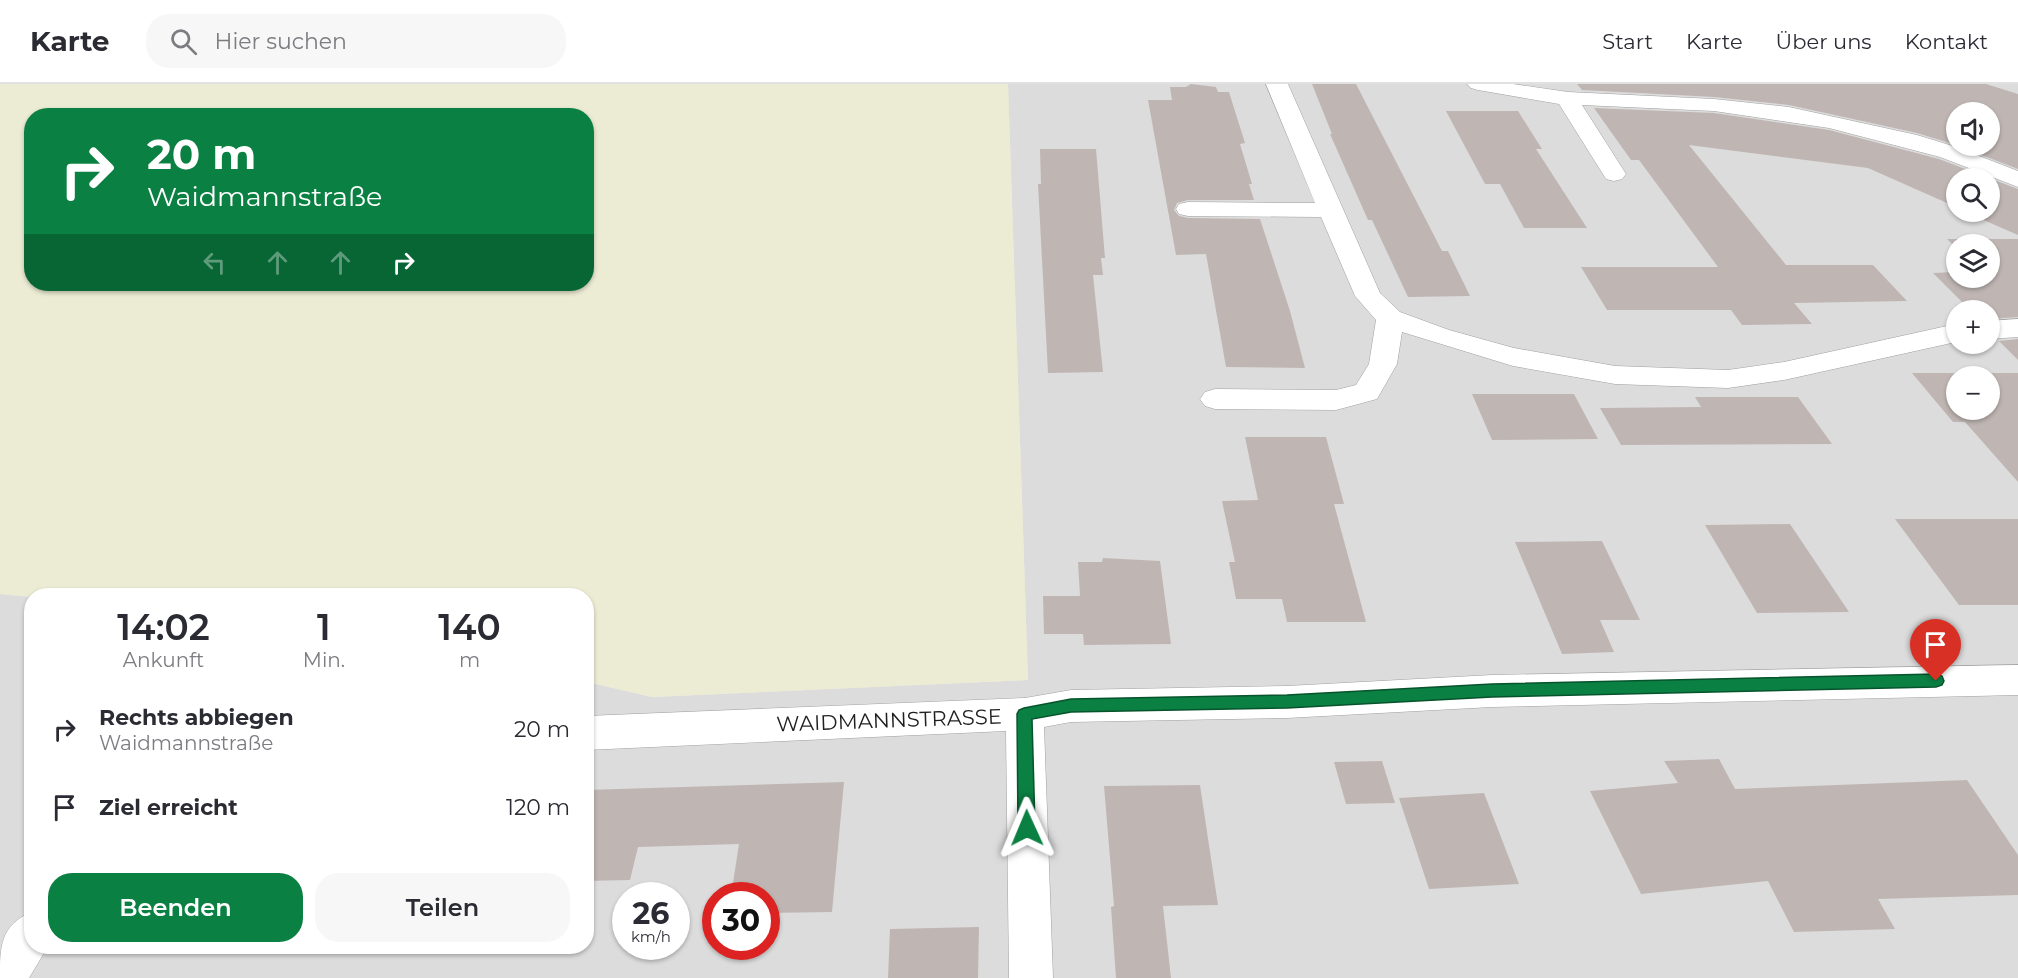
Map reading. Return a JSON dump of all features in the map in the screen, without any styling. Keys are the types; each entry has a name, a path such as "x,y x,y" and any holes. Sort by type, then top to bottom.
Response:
{"street":[{"path":"1277,84 1329,210 1368,296 1390,318 1439,336 1513,357 1615,375 1728,379 1784,371 1946,335"},
{"path":"1478,84 1520,87 1566,98 1714,105 1762,110 1851,126 1917,143 2018,180"},
{"path":"1566,98 1614,174"},
{"path":"1188,209 1329,210"},
{"path":"1215,399 1336,400 1367,392 1383,364 1390,318"},
{"path":"2000,329 2018,328"},
{"name":"WAIDMANNSTRASSE","path":"594,733 1024,714 1071,706 1287,702 1492,691 2018,680"},
{"path":"1024,714 1031,978"},
{"path":"4,978 24,946"}],"shaded area":[{"path":"1008,84 2018,84 2018,978 0,978 0,594 24,596 24,954 594,954 594,684 652,697 1028,680"}],"green space":[{"path":"0,84 1008,84 1028,680 652,697 594,684 594,588 24,588 24,596 0,594"}],"building":[{"path":"1191,84 1216,87 1218,92 1229,92 1245,143 1240,144 1252,184 1249,184 1254,200 1188,200 1177,203 1174,210 1179,216 1188,218 1260,219 1290,311 1305,368 1226,367 1206,254 1176,255 1148,100 1172,100 1170,87 1186,87"},
{"path":"1312,84 1356,84 1442,251 1448,251 1470,296 1408,297 1372,220 1368,220 1330,134 1332,134"},
{"path":"1577,84 1986,84 2018,94 2018,169 1984,156 2000,156 2000,102 1946,102 1946,142 1917,133 1789,105 1714,97 1582,90"},
{"path":"1594,108 1714,113 1829,130 1939,159 1963,168 1946,168 1946,203 1868,168 1689,145 1786,265 1873,265 1907,301 1794,303 1812,324 1742,325 1731,310 1607,310 1581,267 1718,267 1639,160 1631,160"},
{"path":"1446,111 1518,111 1542,149 1536,149 1587,228 1524,228 1500,184 1485,184"},
{"path":"1040,149 1096,149 1105,258 1101,258 1103,275 1093,275 1103,372 1048,373 1038,184 1041,184"},
{"path":"2000,182 2018,189 2018,235 1988,222 2000,222"},
{"path":"2000,239 2018,239 2018,317 2000,318 2000,300 1960,300 1948,288 2000,288"},
{"path":"1946,272 1946,286 1933,273"},
{"path":"2018,339 2018,360 2000,342"},
{"path":"1912,373 1946,373 1946,414"},
{"path":"2000,373 2018,373 2018,482 1965,422 1951,420 2000,420"},
{"path":"1472,394 1574,394 1598,439 1492,440"},
{"path":"1695,397 1798,397 1832,444 1621,445 1600,408 1701,407"},
{"path":"1245,437 1326,437 1344,504 1334,504 1366,622 1287,622 1282,599 1236,599 1229,562 1235,562 1222,501 1258,500"},
{"path":"1895,519 2018,519 2018,605 1959,605"},
{"path":"1790,524 1849,612 1757,613 1705,525"},
{"path":"1602,541 1640,620 1600,620 1614,652 1562,654 1515,542"},
{"path":"1103,558 1160,561 1171,644 1084,645 1083,634 1044,634 1043,596 1080,596 1078,562 1102,562"},
{"path":"1719,759 1735,789 1967,780 2018,855 2018,895 1878,899 1895,929 1794,932 1768,881 1641,894 1590,791 1678,783 1664,761"},
{"path":"1382,761 1395,803 1346,804 1334,762"},
{"path":"844,782 832,912 780,913 780,882 733,882 739,844 638,847 630,880 594,881 594,790"},
{"path":"1200,785 1218,905 1163,906 1171,978 1116,978 1111,907 1114,906 1104,786"},
{"path":"1484,793 1519,884 1429,889 1399,798"},
{"path":"979,927 978,978 888,978 890,929"}],"route":[{"path":"1027,828 1024,714 1071,706 1287,702 1492,691 1936,681"}]}
